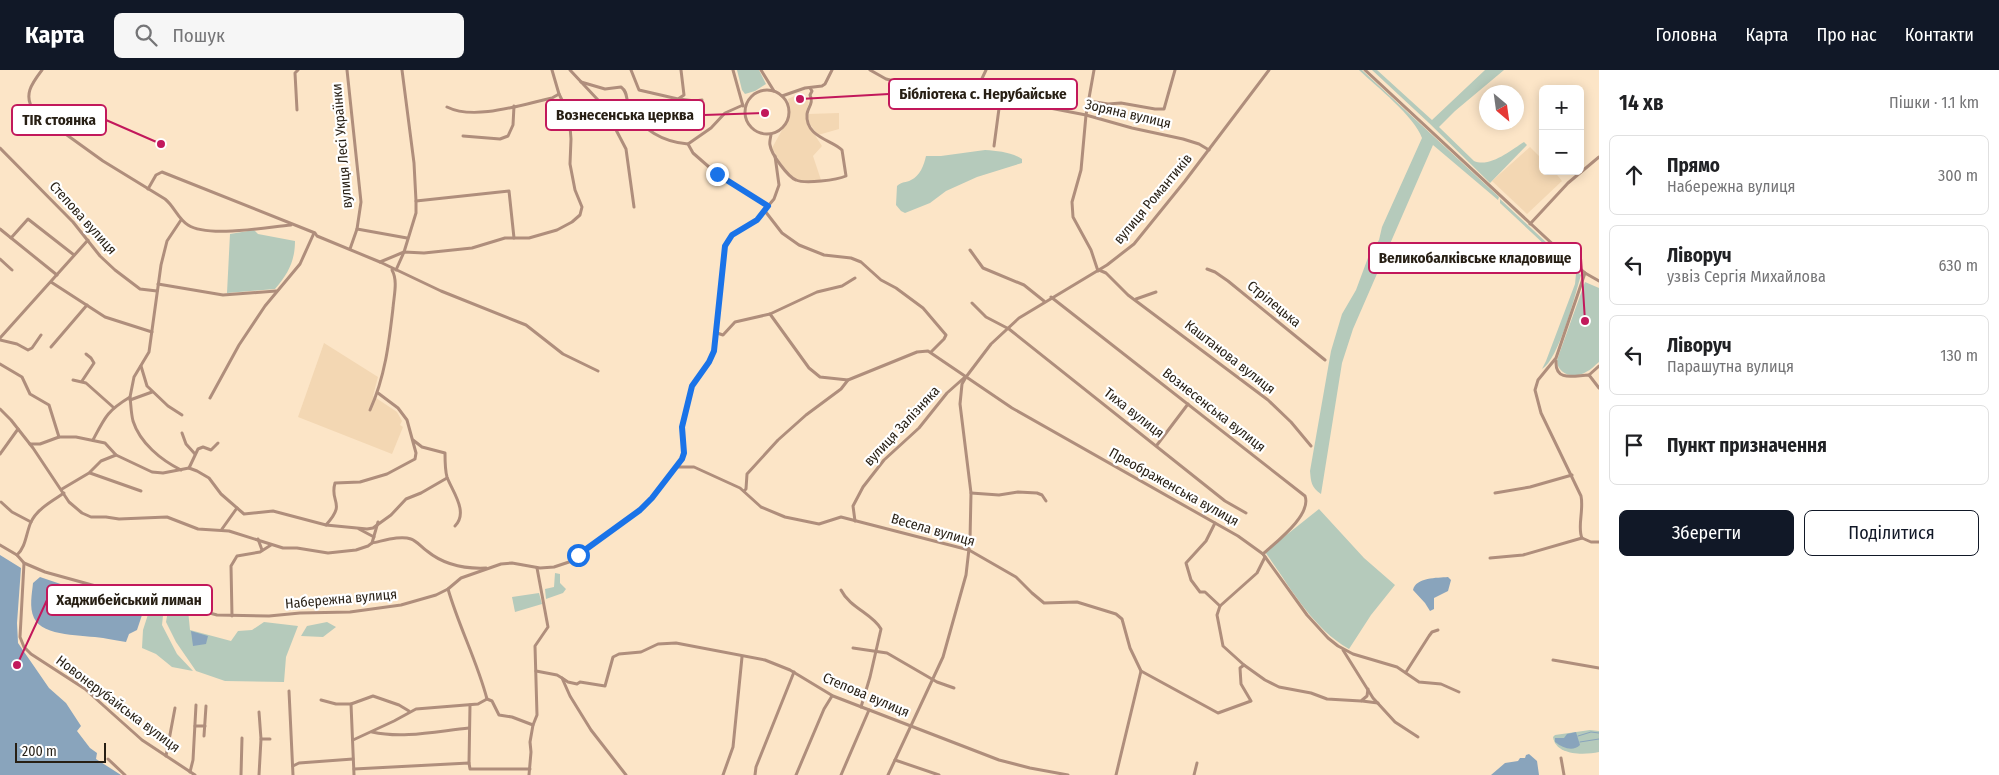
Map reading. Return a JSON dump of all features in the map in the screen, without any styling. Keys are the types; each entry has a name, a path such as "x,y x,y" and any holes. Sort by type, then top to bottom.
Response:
{"street":[{"path":"42,70 28,93 29,103 35,112 103,161 169,202 181,220 194,228 226,231 293,224"},
{"path":"297,110 296,73 298,70"},
{"name":"вулиця Лесі Українки","path":"347,70 362,202 357,229 350,249"},
{"path":"370,410 378,393 389,350 396,281 394,269 404,252 416,213 414,163 402,70"},
{"path":"380,262 404,252 424,253 472,248 505,238 529,238 557,230 572,222 582,211 575,190 570,164 569,114 559,94 552,70"},
{"path":"570,70 612,115 614,126 626,149 634,206"},
{"path":"631,70 640,90 678,99 702,100"},
{"path":"678,99 684,95 681,70"},
{"path":"733,70 745,114 748,123 753,129 762,134 771,134 782,128 788,118 788,106 782,96 764,90 754,94 747,103 745,114"},
{"path":"761,70 774,92"},
{"path":"782,96 824,85 832,70"},
{"name":"Зоряна вулиця","path":"870,70 886,79 899,82 920,98 928,101 976,98 1029,104 1086,115 1132,128 1183,139 1199,144 1209,150"},
{"path":"976,98 986,70"},
{"path":"1094,70 1086,115 1084,152 1078,181 1072,197 1072,208 1073,217 1087,242 1098,270"},
{"path":"1089,101 1108,104 1121,103 1155,110 1164,109 1175,70"},
{"name":"вулиця Романтиків","path":"966,377 991,344 1019,318 1044,301 1098,270 1134,244 1209,150 1269,70"},
{"path":"1365,70 1530,224 1585,273 1599,281"},
{"path":"582,82 605,88 621,87 625,90 630,108 651,133 678,143 688,144 712,128 725,114 743,106"},
{"path":"771,134 770,145 775,156 790,176 798,181 814,182 846,176 842,150 817,135 809,124 807,113 812,103 810,95 812,91 810,88"},
{"path":"803,90 810,95"},
{"path":"447,107 464,111 489,112 552,98 559,94"},
{"path":"994,146 1000,100"},
{"path":"463,136 500,139 508,136 513,125 514,106"},
{"path":"688,144 697,156 717,174 768,206"},
{"name":"Степова вулиця","path":"0,148 73,222 110,265 136,287 148,291 157,291"},
{"path":"685,466 682,459 684,453 682,427 692,386 712,356 717,333 727,241 737,230 746,228 768,206 779,185 775,156"},
{"path":"1530,224 1568,183 1599,157"},
{"path":"148,189 156,175 162,172 293,224 441,291 526,325 563,354 598,371"},
{"path":"416,201 509,191 514,238"},
{"path":"744,491 746,489 747,474 778,440 806,415 834,395 848,380 917,352 931,352 946,335 923,308 896,288 881,280 867,267 851,258 824,255 800,245 782,233 765,211"},
{"path":"12,238 28,219 74,255"},
{"path":"181,220 167,241 160,265 148,356 134,377 130,398 134,422 144,440 156,454 181,470"},
{"path":"0,229 57,275"},
{"path":"357,229 407,238"},
{"path":"210,398 239,345 265,306 300,264 315,233"},
{"path":"41,336 32,348 28,350 17,344 0,339 88,240"},
{"path":"970,250 983,268 1024,285 1044,301"},
{"path":"0,259 12,270"},
{"name":"Стрілецька","path":"1207,269 1228,281 1325,360"},
{"name":"Каштанова вулиця","path":"1098,270 1106,273 1128,295 1268,400 1291,422 1311,446"},
{"path":"1585,273 1556,358 1556,366 1563,375 1574,378 1589,374 1599,366"},
{"path":"717,333 723,335 730,325 742,319 770,314 817,292 842,286 855,278"},
{"path":"52,282 108,318 152,332"},
{"path":"158,284 223,295 277,291"},
{"path":"1133,298 1138,299 1156,292"},
{"name":"Вознесенська вулиця","path":"1051,297 1306,498 1296,525 1264,555"},
{"name":"Тиха вулиця","path":"972,303 986,317 1009,329 1225,501 1246,514"},
{"path":"51,347 87,306"},
{"path":"770,314 809,368 820,377 848,380"},
{"name":"Преображенська вулиця","path":"931,352 1012,408 1238,536 1264,555 1320,630 1342,648 1353,654 1387,662 1406,672 1419,682 1441,684 1460,692"},
{"path":"82,381 94,363 92,358 86,354"},
{"path":"1556,358 1538,380 1535,394 1545,421 1572,474 1583,503 1580,530 1582,538"},
{"path":"0,364 22,377 30,394 49,405 59,437"},
{"path":"141,365 144,383 168,406 182,415"},
{"path":"1589,374 1599,388"},
{"path":"888,775 934,679 955,619 966,575 971,494 960,404 962,384 966,377"},
{"name":"вулиця Залізняка","path":"855,521 853,506 874,472 896,448 919,428 947,393 966,377"},
{"path":"73,380 82,381 106,399 113,407"},
{"path":"93,440 113,407 130,398 152,392"},
{"path":"326,525 336,512 335,483 360,482 387,474 411,462 416,456 407,420 403,414 378,393"},
{"path":"1156,445 1188,404"},
{"path":"0,410 30,444 43,466 74,507 91,517 106,516 119,519 167,518 198,529 222,530 258,539 271,545 328,553 356,550 372,543 409,538 416,541 437,559 449,565 464,568 489,568"},
{"path":"0,454 18,429"},
{"path":"182,433 186,444 195,454"},
{"path":"30,444 40,444 59,437 76,437 106,443 116,455 152,472 163,473 189,468 209,478 221,494 244,514 273,511 326,525 356,528 373,528 378,522 391,515 406,499 447,478"},
{"path":"412,439 422,447 445,453 447,478 458,502 459,519 455,526"},
{"path":"189,468 200,448 211,450 218,443"},
{"path":"17,556 22,552 31,522 43,507 90,473 101,461 116,455"},
{"name":"Набережна вулиця","path":"24,563 45,572 121,593 147,596 204,613 232,616 350,612 404,605 436,595 448,589 461,578 489,568 512,563 537,568 562,565 603,538 648,502 682,459"},
{"name":"Весела вулиця","path":"675,468 694,467 744,491 762,507 785,517 812,524 824,523 841,517 969,550 1016,577 1032,594 1044,603 1077,602 1120,616 1134,658 1141,671"},
{"path":"90,473 141,491"},
{"path":"1495,493 1530,486 1572,474"},
{"path":"971,494 1037,493 1046,500"},
{"path":"1,502 12,512 31,522"},
{"path":"222,530 237,508"},
{"path":"372,543 378,522"},
{"path":"1215,523 1200,550 1188,560 1186,568 1194,585 1200,592 1205,592 1220,606"},
{"path":"356,528 374,537"},
{"path":"1490,558 1523,555 1582,538 1599,547"},
{"path":"258,539 262,550"},
{"path":"1591,542 1599,541"},
{"path":"0,545 24,563"},
{"path":"232,616 231,566 238,556 251,555 271,545"},
{"path":"1264,555 1257,573 1220,606 1217,622 1223,646 1244,665 1265,680 1279,687 1311,693 1327,700 1379,703"},
{"name":"Новонерубайська вулиця","path":"24,563 20,636 24,647 31,654 85,689 131,731 196,775"},
{"path":"529,775 532,752 530,742 537,715 535,646 548,627 537,568"},
{"path":"448,589 461,631 477,666 487,699 492,701 499,715 512,717 533,725"},
{"path":"841,590 850,603 880,626 881,633 877,651 861,707"},
{"path":"1406,672 1432,632 1438,630"},
{"name":"Степова вулиця","path":"562,678 577,684 580,682 605,686 613,657 619,654 641,652 658,644 676,643 765,660 794,672 832,696 999,760 1068,775"},
{"path":"853,648 877,651 895,657 954,688"},
{"name":"Преображенська вулиця","path":"1342,648 1368,689 1395,722 1418,737"},
{"path":"723,775 733,747 742,657"},
{"path":"1553,660 1599,668"},
{"path":"1116,775 1141,671 1218,713 1251,701 1240,680 1240,668 1244,665"},
{"path":"536,671 557,674 562,678 570,696 591,730 626,775"},
{"path":"755,775 756,767 794,672"},
{"path":"1361,701 1367,696 1368,689"},
{"path":"289,691 293,775"},
{"path":"321,700 329,700 336,704 351,704 373,696 399,705 409,711"},
{"path":"796,775 824,709 832,696"},
{"path":"353,740 394,721 409,711 437,706 478,704 487,699"},
{"path":"351,704 354,775"},
{"path":"190,772 196,705"},
{"path":"470,705 470,769 530,769"},
{"path":"204,736 206,706"},
{"path":"166,756 175,708"},
{"path":"841,775 869,710"},
{"path":"259,712 261,739 259,775"},
{"path":"195,726 205,726"},
{"path":"372,732 399,735 470,728"},
{"path":"241,775 242,738"},
{"path":"261,739 270,739"},
{"path":"1561,758 1564,775"},
{"path":"108,759 125,775"},
{"path":"293,766 299,763 354,759"},
{"path":"895,760 930,774 939,775"},
{"path":"354,769 469,763"},
{"path":"1194,775 1197,763"}],"shaded area":[{"path":"801,93 809,102 806,112 807,123 822,146 813,156 821,180 801,181 789,177 772,148 786,123 790,108 788,99"},
{"path":"839,113 839,129 818,135 809,123 808,114"},
{"path":"1530,147 1539,156 1539,175 1557,175 1562,181 1527,214 1492,181"},
{"path":"324,343 378,377 373,396 397,412 402,421 400,425 403,427 392,454 298,417"}],"green space":[{"path":"737,70 759,70 766,84 755,91 745,94 742,90"},
{"path":"1359,70 1362,70 1499,197 1498,200 1433,145 1353,329 1342,363 1321,494 1312,484 1310,471 1331,351 1342,314 1356,290 1369,255 1379,240 1382,227 1422,138 1418,129 1403,111"},
{"path":"1372,70 1377,70 1432,120 1485,70 1504,70 1486,85 1479,85 1479,91 1439,127 1474,161 1480,163 1500,157 1524,142 1527,145 1490,183"},
{"path":"985,150 1000,151 1013,155 1022,159 1022,163 977,177 946,191 930,203 905,213 896,205 897,186 917,176 926,156 941,156"},
{"path":"1500,199 1581,275 1571,311 1560,340 1548,363 1542,369 1575,284 1576,274 1500,203"},
{"path":"254,230 258,234 295,241 294,255 290,267 275,289 227,293 230,234"},
{"path":"1585,282 1599,288 1599,362 1582,374 1572,375 1560,369 1557,360"},
{"path":"1319,509 1364,558 1395,585 1371,615 1349,649 1312,618 1265,552"},
{"path":"555,573 560,574 560,583 566,589 563,593 546,599 545,589 554,587"},
{"path":"539,593 542,604 515,612 512,597"},
{"path":"152,602 164,606 162,625 177,654 193,671 172,667 156,654 142,648 143,630"},
{"path":"169,605 188,610 190,630 231,641 238,631 252,630 264,622 298,626 286,657 284,682 225,681 196,671 176,642 166,622"},
{"path":"327,622 336,627 323,637 301,636 307,626"},
{"path":"1590,730 1599,731 1599,752 1579,754 1565,751 1559,748 1553,737 1555,735"}],"water":[{"path":"0,555 21,568 17,623 18,643 49,688 66,703 81,726 77,731 90,748 97,753 96,759 121,775 0,775"},
{"path":"40,577 143,612 137,630 129,634 126,642 65,634 46,629 34,618 32,609 33,583"},
{"path":"1448,577 1451,580 1448,591 1434,598 1434,609 1430,611 1413,590 1415,586 1422,580"},
{"path":"191,631 208,636 206,644 193,646"},
{"path":"1576,732 1580,745 1577,747 1568,748 1555,742 1555,738 1564,738 1567,734"},
{"path":"1529,754 1537,761 1539,775 1491,775 1505,763 1518,761"}],"waterway":[{"path":"1578,736 1591,732 1599,733"},
{"path":"1580,742 1599,739"}],"place":[{"name":"Бібліотека с. Нерубайське","path":"800,99"},
{"name":"Вознесенська церква","path":"765,113"},
{"name":"TIR стоянка","path":"161,144"},
{"name":"Великобалківське кладовище","path":"1585,321"},
{"name":"Хаджибейський лиман","path":"17,665"}],"route":[{"path":"578,555 640,510 652,498 682,459 684,453 682,427 693,382 709,362 714,351 725,261 725,246 737,230 746,228 757,220 768,206 717,174"}]}
